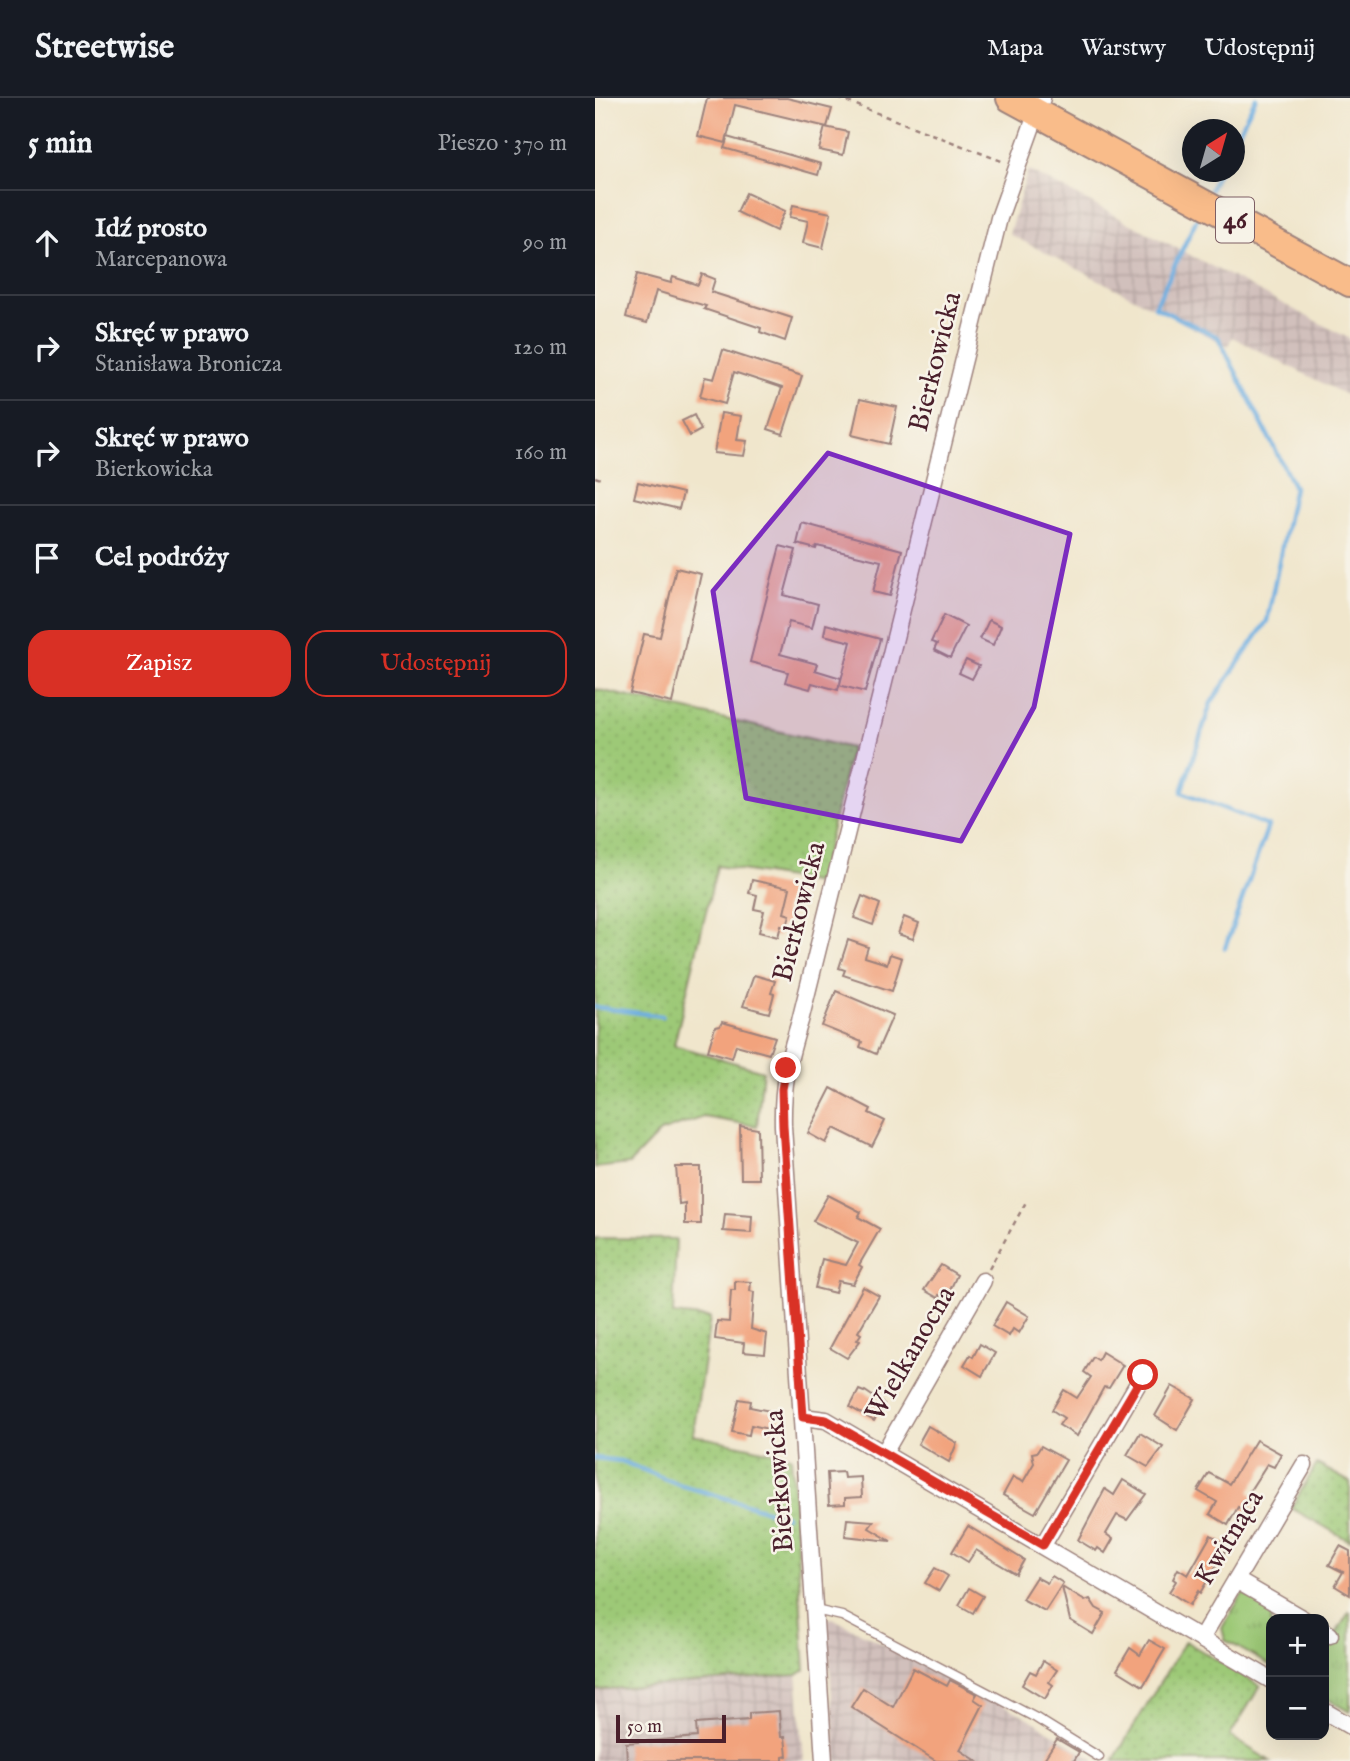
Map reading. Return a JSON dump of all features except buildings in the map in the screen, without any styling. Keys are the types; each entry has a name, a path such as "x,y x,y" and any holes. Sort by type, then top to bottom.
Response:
{"main road":[{"name":"46","path":"1010,98 1039,105 1350,283"}],"street":[{"name":"Bierkowicka","path":"824,1761 782,1089 999,218 1039,105"},
{"name":"Wielkanocna","path":"884,1453 983,1281"},
{"path":"1043,1545 1143,1375"},
{"path":"803,1417 826,1420 1266,1677"},
{"name":"Kwitnąca","path":"1201,1639 1304,1465"},
{"path":"1235,1580 1294,1614"},
{"path":"1329,1714 1350,1726"}],"lane":[{"path":"815,1610 842,1616 1036,1718 1099,1757"}],"path":[{"path":"838,98 1017,167"},
{"path":"595,477 601,479"},
{"path":"983,1281 1026,1202"}],"highlighted area":[{"path":"828,453 1070,534 1034,707 961,841 746,798 713,591"}],"shaded area":[{"path":"1028,170 1350,339 1350,397 1232,337 1228,346 1009,234"},
{"path":"832,1618 1027,1717 1096,1761 836,1761 827,1619"},
{"path":"797,1675 804,1761 595,1761 595,1690"}],"green space":[{"path":"595,689 851,748 819,883 717,866 674,1045 763,1071 757,1126 704,1117 660,1132 629,1164 595,1168"},
{"path":"595,1238 676,1239 673,1314 710,1318 693,1435 791,1456 805,1670 797,1675 595,1690"},
{"path":"1317,1464 1350,1482 1350,1541 1291,1508"},
{"path":"1243,1593 1279,1614 1266,1614 1266,1663 1225,1640 1222,1628"},
{"path":"1349,1612 1350,1712 1329,1700 1330,1644"},
{"path":"1185,1641 1260,1686 1230,1736 1270,1761 1113,1761"}],"waterway":[{"path":"1245,119 1256,98"},
{"path":"1210,190 1214,182"},
{"path":"1199,214 1155,307 1218,337 1294,487 1267,621 1211,703 1182,792 1268,826 1225,948"},
{"path":"595,1007 662,1016"},
{"path":"595,1458 621,1461 681,1485 786,1516"}],"route":[{"path":"786,1068 782,1089 783,1126 803,1417 826,1420 1043,1545 1143,1375"}]}
